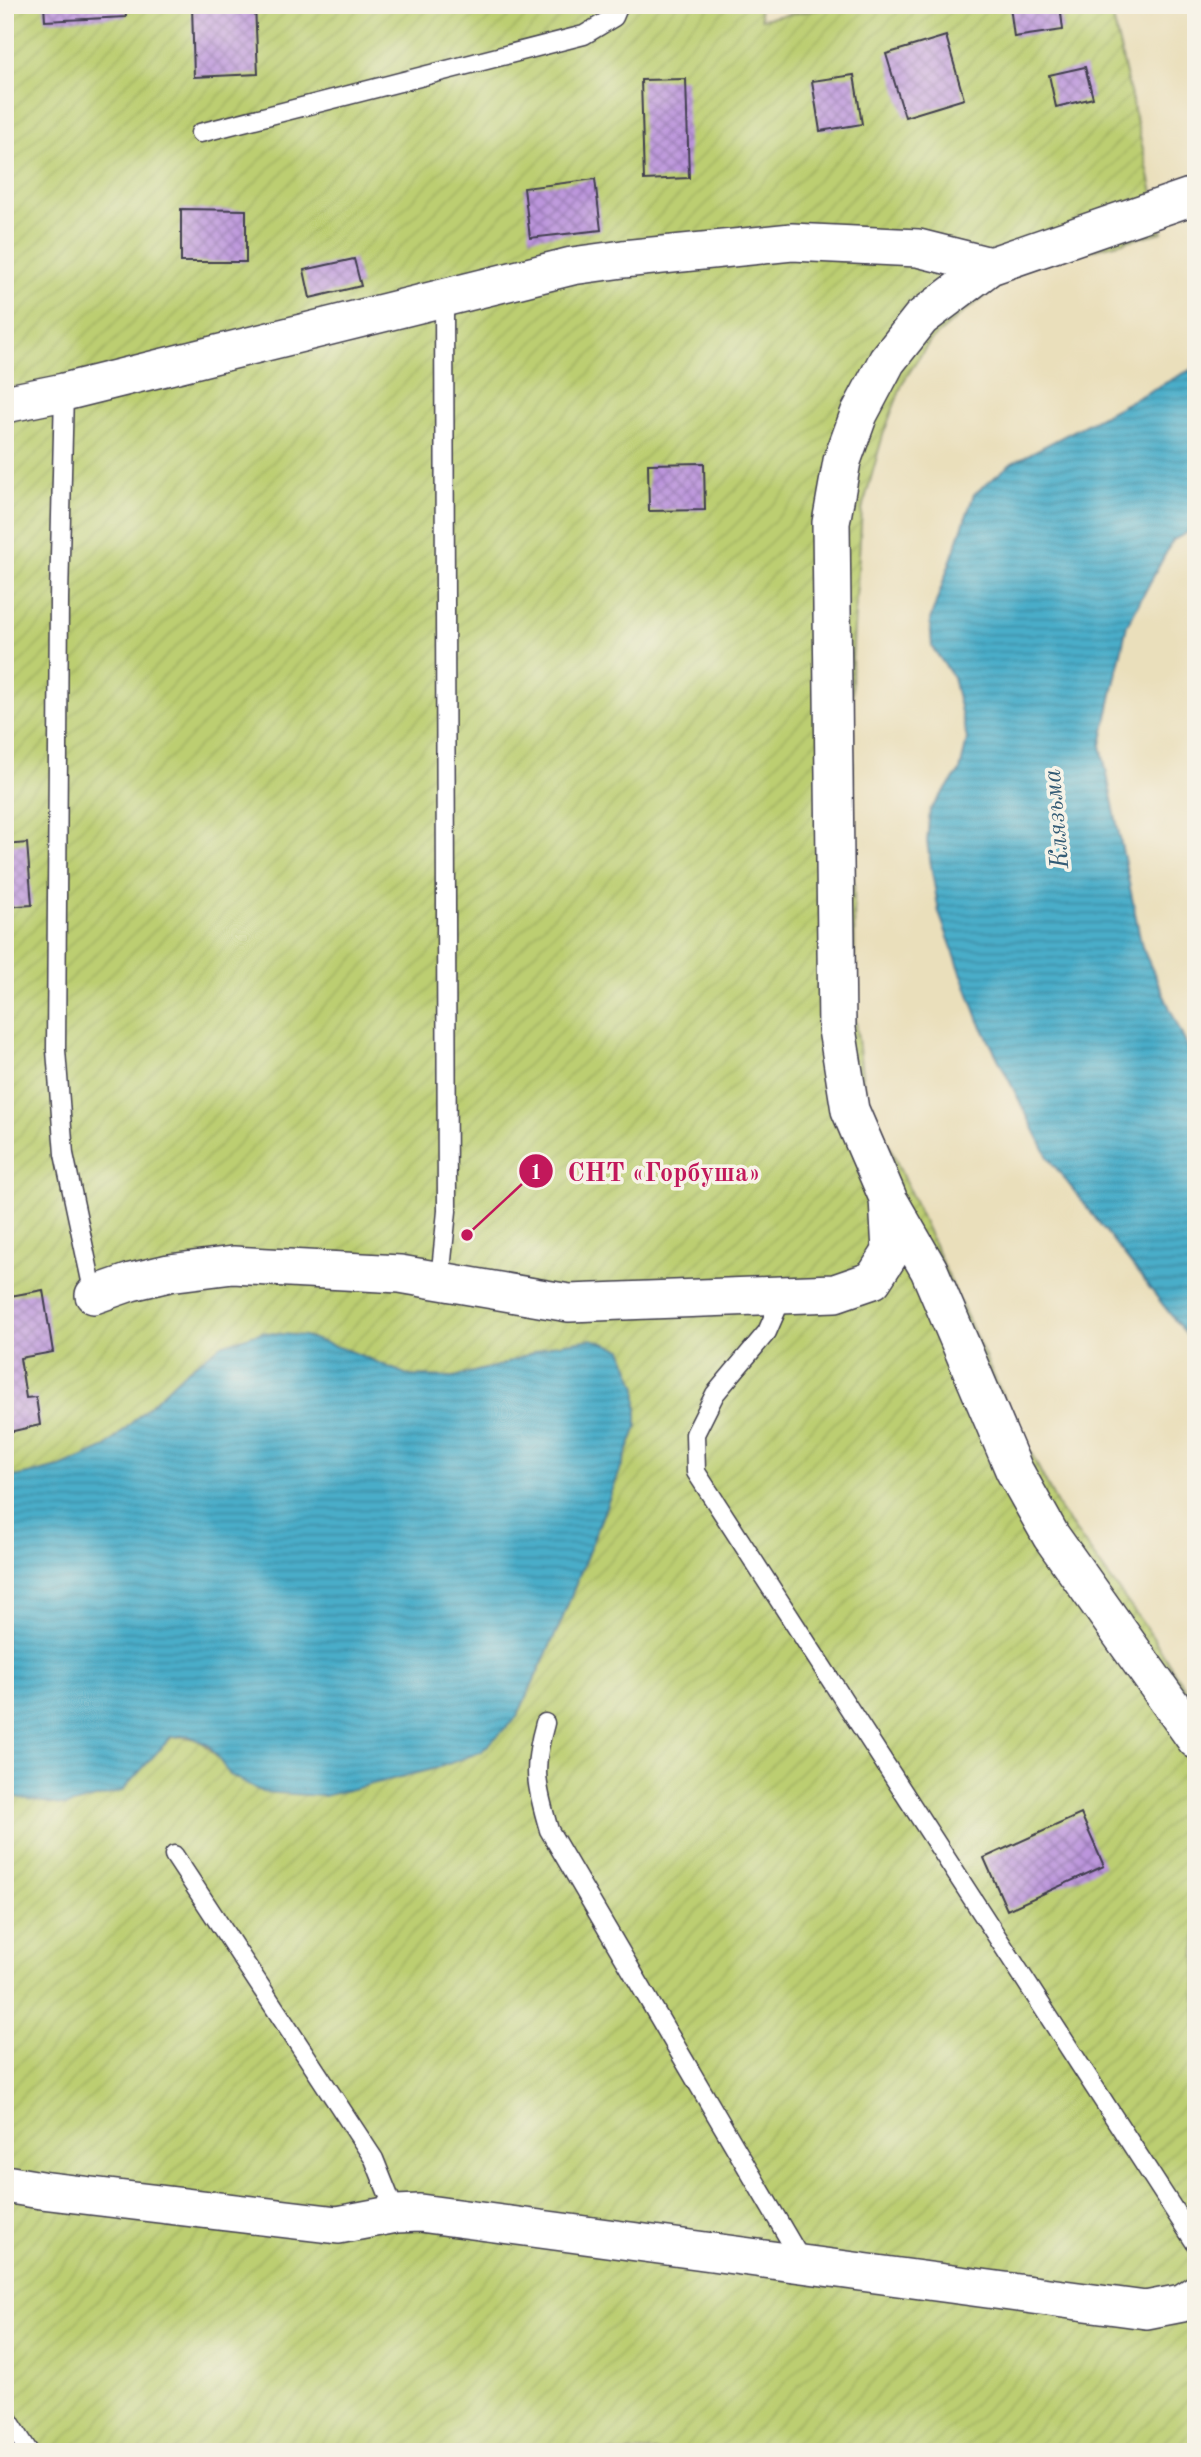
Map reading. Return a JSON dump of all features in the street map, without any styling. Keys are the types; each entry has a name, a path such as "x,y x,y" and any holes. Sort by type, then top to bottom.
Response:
{"street":[{"path":"1196,195 990,266 921,318 887,361 859,414 842,461 831,523 837,1029 850,1110 888,1198 929,1270 1014,1470 1051,1536 1196,1740"},
{"path":"5,404 64,393 572,266 792,242 918,248 990,266"},
{"path":"94,1296 169,1272 233,1265 400,1274 569,1303 835,1293 873,1280 891,1252 888,1198"},
{"path":"5,2184 338,2225 396,2214 420,2213 1146,2310 1182,2303 1196,2294"}],"lane":[{"path":"200,133 584,35 614,17 619,5"},
{"path":"440,1280 447,1211 444,299"},
{"path":"64,393 59,612 56,1050 64,1154 94,1296"},
{"path":"783,1295 768,1332 715,1394 695,1434 696,1472 1196,2244"},
{"path":"545,1723 538,1750 537,1787 549,1830 803,2263"},
{"path":"174,1855 374,2159 396,2214"},
{"path":"5,2414 29,2452"}],"green space":[{"path":"5,5 758,5 761,19 845,5 1110,5 1162,232 1028,266 964,312 930,341 903,382 883,435 862,510 852,659 855,1013 863,1083 1009,1410 1060,1510 1152,1636 1196,1707 1196,2452 12,2452 5,2440 5,1793 16,1797 161,1748 172,1737 200,1741 213,1752 230,1775 517,1717 561,1622 637,1427 637,1387 622,1350 501,1365 454,1377 410,1376 350,1351 304,1336 221,1345 185,1372 106,1447 60,1467 5,1479"}],"water":[{"name":"Клязьма","path":"1196,367 1196,528 1173,540 1127,625 1101,745 1142,947 1196,1066 1196,1347 1049,1159 979,1021 939,913 927,842 930,810 960,771 967,739 953,677 932,647 930,620 974,494 1012,463"},
{"path":"262,1332 304,1336 350,1351 410,1376 454,1377 501,1365 552,1345 592,1339 622,1349 637,1387 637,1427 561,1622 517,1717 481,1752 437,1768 324,1796 262,1792 230,1775 209,1745 187,1735 171,1737 122,1791 66,1806 5,1793 5,1479 60,1467 106,1447 185,1372 221,1345"}],"building":[{"path":"44,5 125,5 126,17 45,21"},
{"path":"192,5 255,5 258,74 194,77"},
{"path":"1060,5 1063,30 1014,37 1010,6"},
{"path":"946,36 964,99 905,117 886,54"},
{"path":"1085,67 1093,98 1056,107 1049,75"},
{"path":"854,75 862,124 820,131 812,81"},
{"path":"686,79 689,178 644,180 641,80"},
{"path":"595,179 601,230 530,238 524,188"},
{"path":"181,209 246,210 246,262 181,262"},
{"path":"354,259 361,286 310,298 304,270"},
{"path":"5,265 12,309 5,310"},
{"path":"704,463 705,510 649,511 648,464"},
{"path":"27,843 32,905 5,907 5,845"},
{"path":"43,1290 53,1352 20,1358 26,1398 36,1397 40,1425 5,1433 5,1297"},
{"path":"1081,1814 1104,1866 1007,1910 984,1858"}],"place":[{"name":"СНТ «Горбуша»","path":"467,1235"}]}
